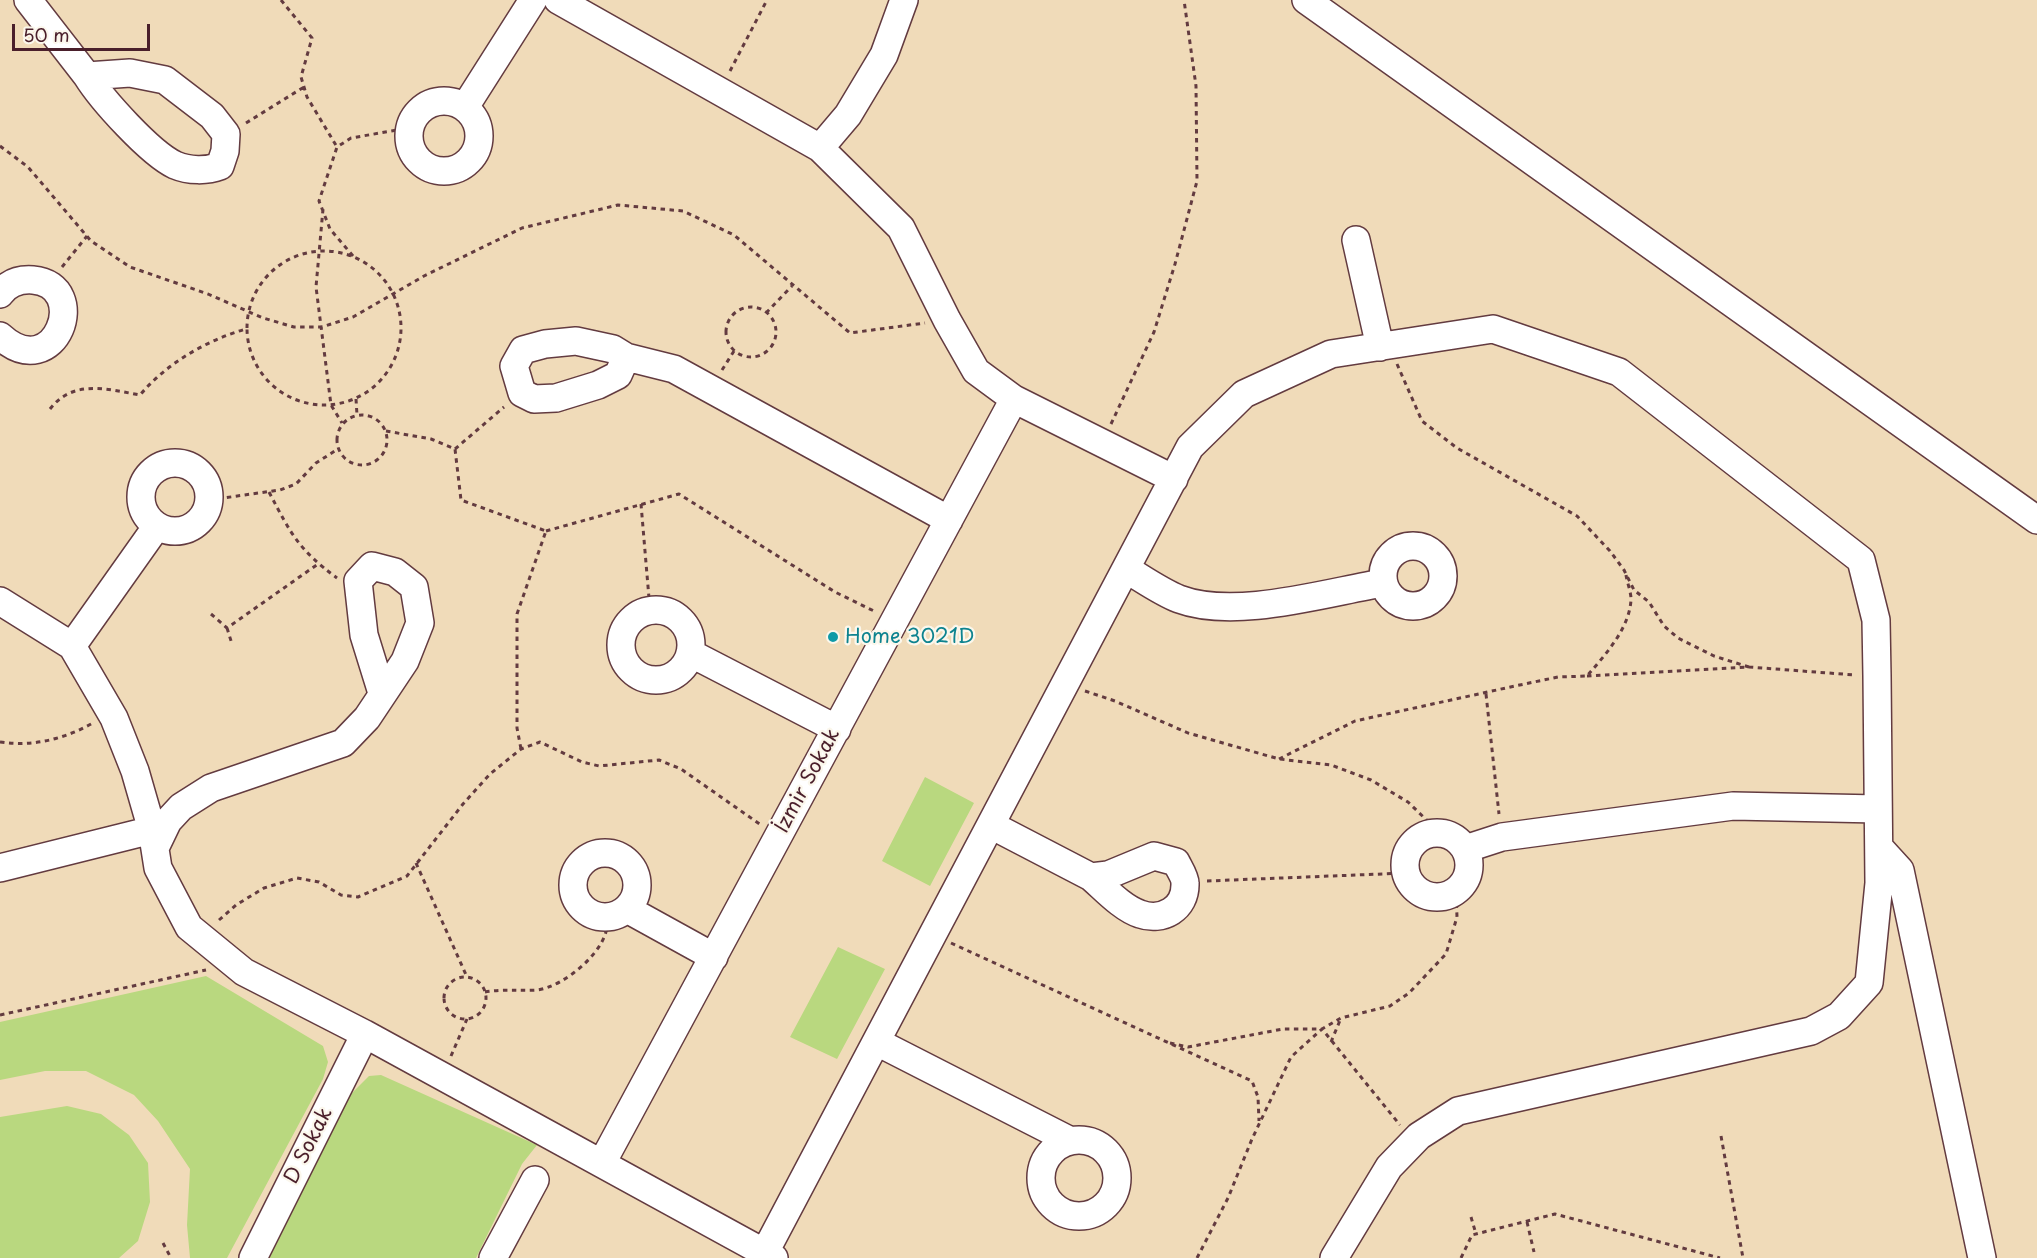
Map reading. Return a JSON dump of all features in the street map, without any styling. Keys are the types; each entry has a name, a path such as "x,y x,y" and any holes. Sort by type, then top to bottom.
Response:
{"street":[{"path":"28,0 99,95 137,134 175,165 207,171 220,166 225,152 226,134 212,116 165,80 130,73 87,76"},
{"path":"465,107 533,0"},
{"path":"558,0 820,148 901,228 947,320 976,371 1014,399 1174,479"},
{"path":"820,148 848,115 884,55 904,0"},
{"path":"1306,0 2037,520"},
{"path":"441,100 454,101 465,107 478,122 479,146 470,161 460,168 447,171 435,170 424,165 413,152 409,128 419,110 429,103 441,100"},
{"path":"1356,240 1388,345"},
{"path":"0,336 10,346 22,350 37,350 52,342 60,332 64,312 61,300 48,285 37,280 24,279 1,290"},
{"path":"0,601 72,646 111,713 135,771 154,839 158,868 189,927 244,972 443,1076 769,1256 877,1042 1190,447 1244,394 1331,354 1493,329 1619,372 1861,560 1876,620 1879,883 1869,982 1839,1016 1810,1031 1458,1111 1413,1142 1389,1167 1334,1258"},
{"path":"626,357 618,375 598,386 556,398 534,399 522,393 514,366 523,350 545,344 576,340 613,349 626,357 674,369 949,519"},
{"name":"İzmir Sokak","path":"602,1163 1014,399"},
{"path":"171,463 194,468 203,477 209,500 201,519 191,527 168,530 157,526 143,509 141,497 148,475 160,466 171,463"},
{"path":"72,646 157,526"},
{"path":"0,868 154,839 181,807 211,788 343,743 367,718 405,661 420,623 414,587 394,572 372,566 357,581 364,635 382,693"},
{"path":"1126,569 1178,598 1212,606 1240,607 1383,583"},
{"path":"650,610 670,613 684,624 690,635 690,653 685,664 677,673 654,680 632,669 624,656 623,633 630,622 650,610"},
{"path":"690,653 837,729"},
{"path":"1465,849 1502,837 1733,806 1878,809"},
{"path":"991,825 1091,877 1138,914 1158,918 1170,912 1182,900 1186,882 1176,862 1154,856 1108,874 1091,877"},
{"path":"1440,833 1451,836 1465,849 1469,871 1465,881 1456,892 1435,898 1415,889 1406,873 1405,861 1415,842 1425,836 1440,833"},
{"path":"1879,847 1900,870 1982,1258"},
{"path":"617,913 714,957"},
{"name":"D Sokak","path":"253,1258 365,1034"},
{"path":"877,1042 1069,1140"},
{"path":"493,1258 535,1180"}],"path":[{"path":"281,0 312,38 301,77 307,97 337,147"},
{"path":"720,91 767,0"},
{"path":"1104,442 1119,403 1154,332 1197,180 1196,86 1184,0"},
{"path":"226,134 304,87"},
{"path":"355,257 330,229 319,201 337,147 351,138 409,128"},
{"path":"0,146 28,167 87,236 130,267 294,327 322,327 353,317 424,276 522,228 618,205 683,211 734,235 850,333 947,320"},
{"path":"323,209 316,287 330,405 342,423"},
{"path":"48,285 87,236"},
{"path":"318,251 339,252 355,257 368,265 387,284 393,295 401,326 398,350 382,379 356,398 330,405 308,404 292,398 267,380 253,359 246,329 248,312 255,291 275,268 293,257 318,251"},
{"path":"766,313 792,286"},
{"path":"750,307 766,313 774,325 776,334 769,349 750,357 734,351 725,331 727,322 734,313 750,307"},
{"path":"50,409 60,396 80,388 140,395 160,374 201,347 222,336 246,329"},
{"path":"1388,345 1422,421 1457,448 1577,516 1595,533 1624,570 1634,590 1649,602 1664,626 1678,638 1714,656 1749,667"},
{"path":"455,449 522,393"},
{"path":"356,398 357,415"},
{"path":"386,432 384,452 375,462 358,465 349,462 338,449 336,440 342,423 357,415 375,418 386,432 432,439 455,449"},
{"path":"209,500 269,492 296,484 316,463 338,449"},
{"path":"455,449 460,500 546,531 679,494 835,592 894,622"},
{"path":"269,492 295,540 318,564 359,595"},
{"path":"641,504 650,610"},
{"path":"521,749 517,728 517,614 546,531"},
{"path":"227,628 318,564"},
{"path":"1587,676 1617,639 1623,625 1631,599 1624,570"},
{"path":"211,614 227,628 232,644"},
{"path":"1279,759 1354,721 1558,677 1749,667 1877,676"},
{"path":"1065,685 1115,701 1188,733 1279,759 1331,765 1371,780 1408,802 1440,833"},
{"path":"1486,694 1502,837"},
{"path":"0,742 18,745 47,742 82,729 111,713"},
{"path":"219,920 236,905 264,888 297,878 319,882 341,895 358,897 407,876 463,804 490,774 521,749 540,742 582,762 599,766 659,760 681,769 778,837"},
{"path":"416,863 467,977"},
{"path":"1186,882 1406,873"},
{"path":"1197,1258 1228,1198 1259,1122 1291,1057 1322,1029 1341,1018 1390,1006 1409,993 1446,954 1457,917 1456,892"},
{"path":"485,992 507,988 539,990 576,970 598,950 617,913"},
{"path":"933,935 1252,1081 1258,1097 1259,1122"},
{"path":"0,1015 234,964"},
{"path":"467,977 476,980 485,992 484,1007 474,1017 467,1019 452,1015 444,1002 444,995 453,980 467,977"},
{"path":"1331,1042 1341,1018"},
{"path":"443,1076 467,1019"},
{"path":"1162,1041 1188,1047 1283,1029 1322,1029"},
{"path":"1322,1029 1413,1142"},
{"path":"1721,1136 1743,1258"},
{"path":"1461,1258 1472,1234 1556,1214 1720,1258"},
{"path":"1471,1217 1476,1234"},
{"path":"1526,1221 1534,1252"},
{"path":"163,1243 171,1258"}],"green space":[{"path":"925,777 974,803 930,886 882,861"},
{"path":"838,947 885,969 837,1059 790,1037"},
{"path":"206,976 323,1046 328,1062 323,1079 227,1258 190,1258 187,1225 190,1169 158,1121 134,1095 86,1071 45,1071 0,1080 0,1022"},
{"path":"381,1075 537,1145 522,1164 476,1258 268,1258 348,1097 369,1076"},
{"path":"67,1106 101,1114 129,1135 148,1163 150,1202 138,1241 119,1258 0,1258 0,1117"}],"place":[{"name":"Home 3021D","path":"833,637"}]}
